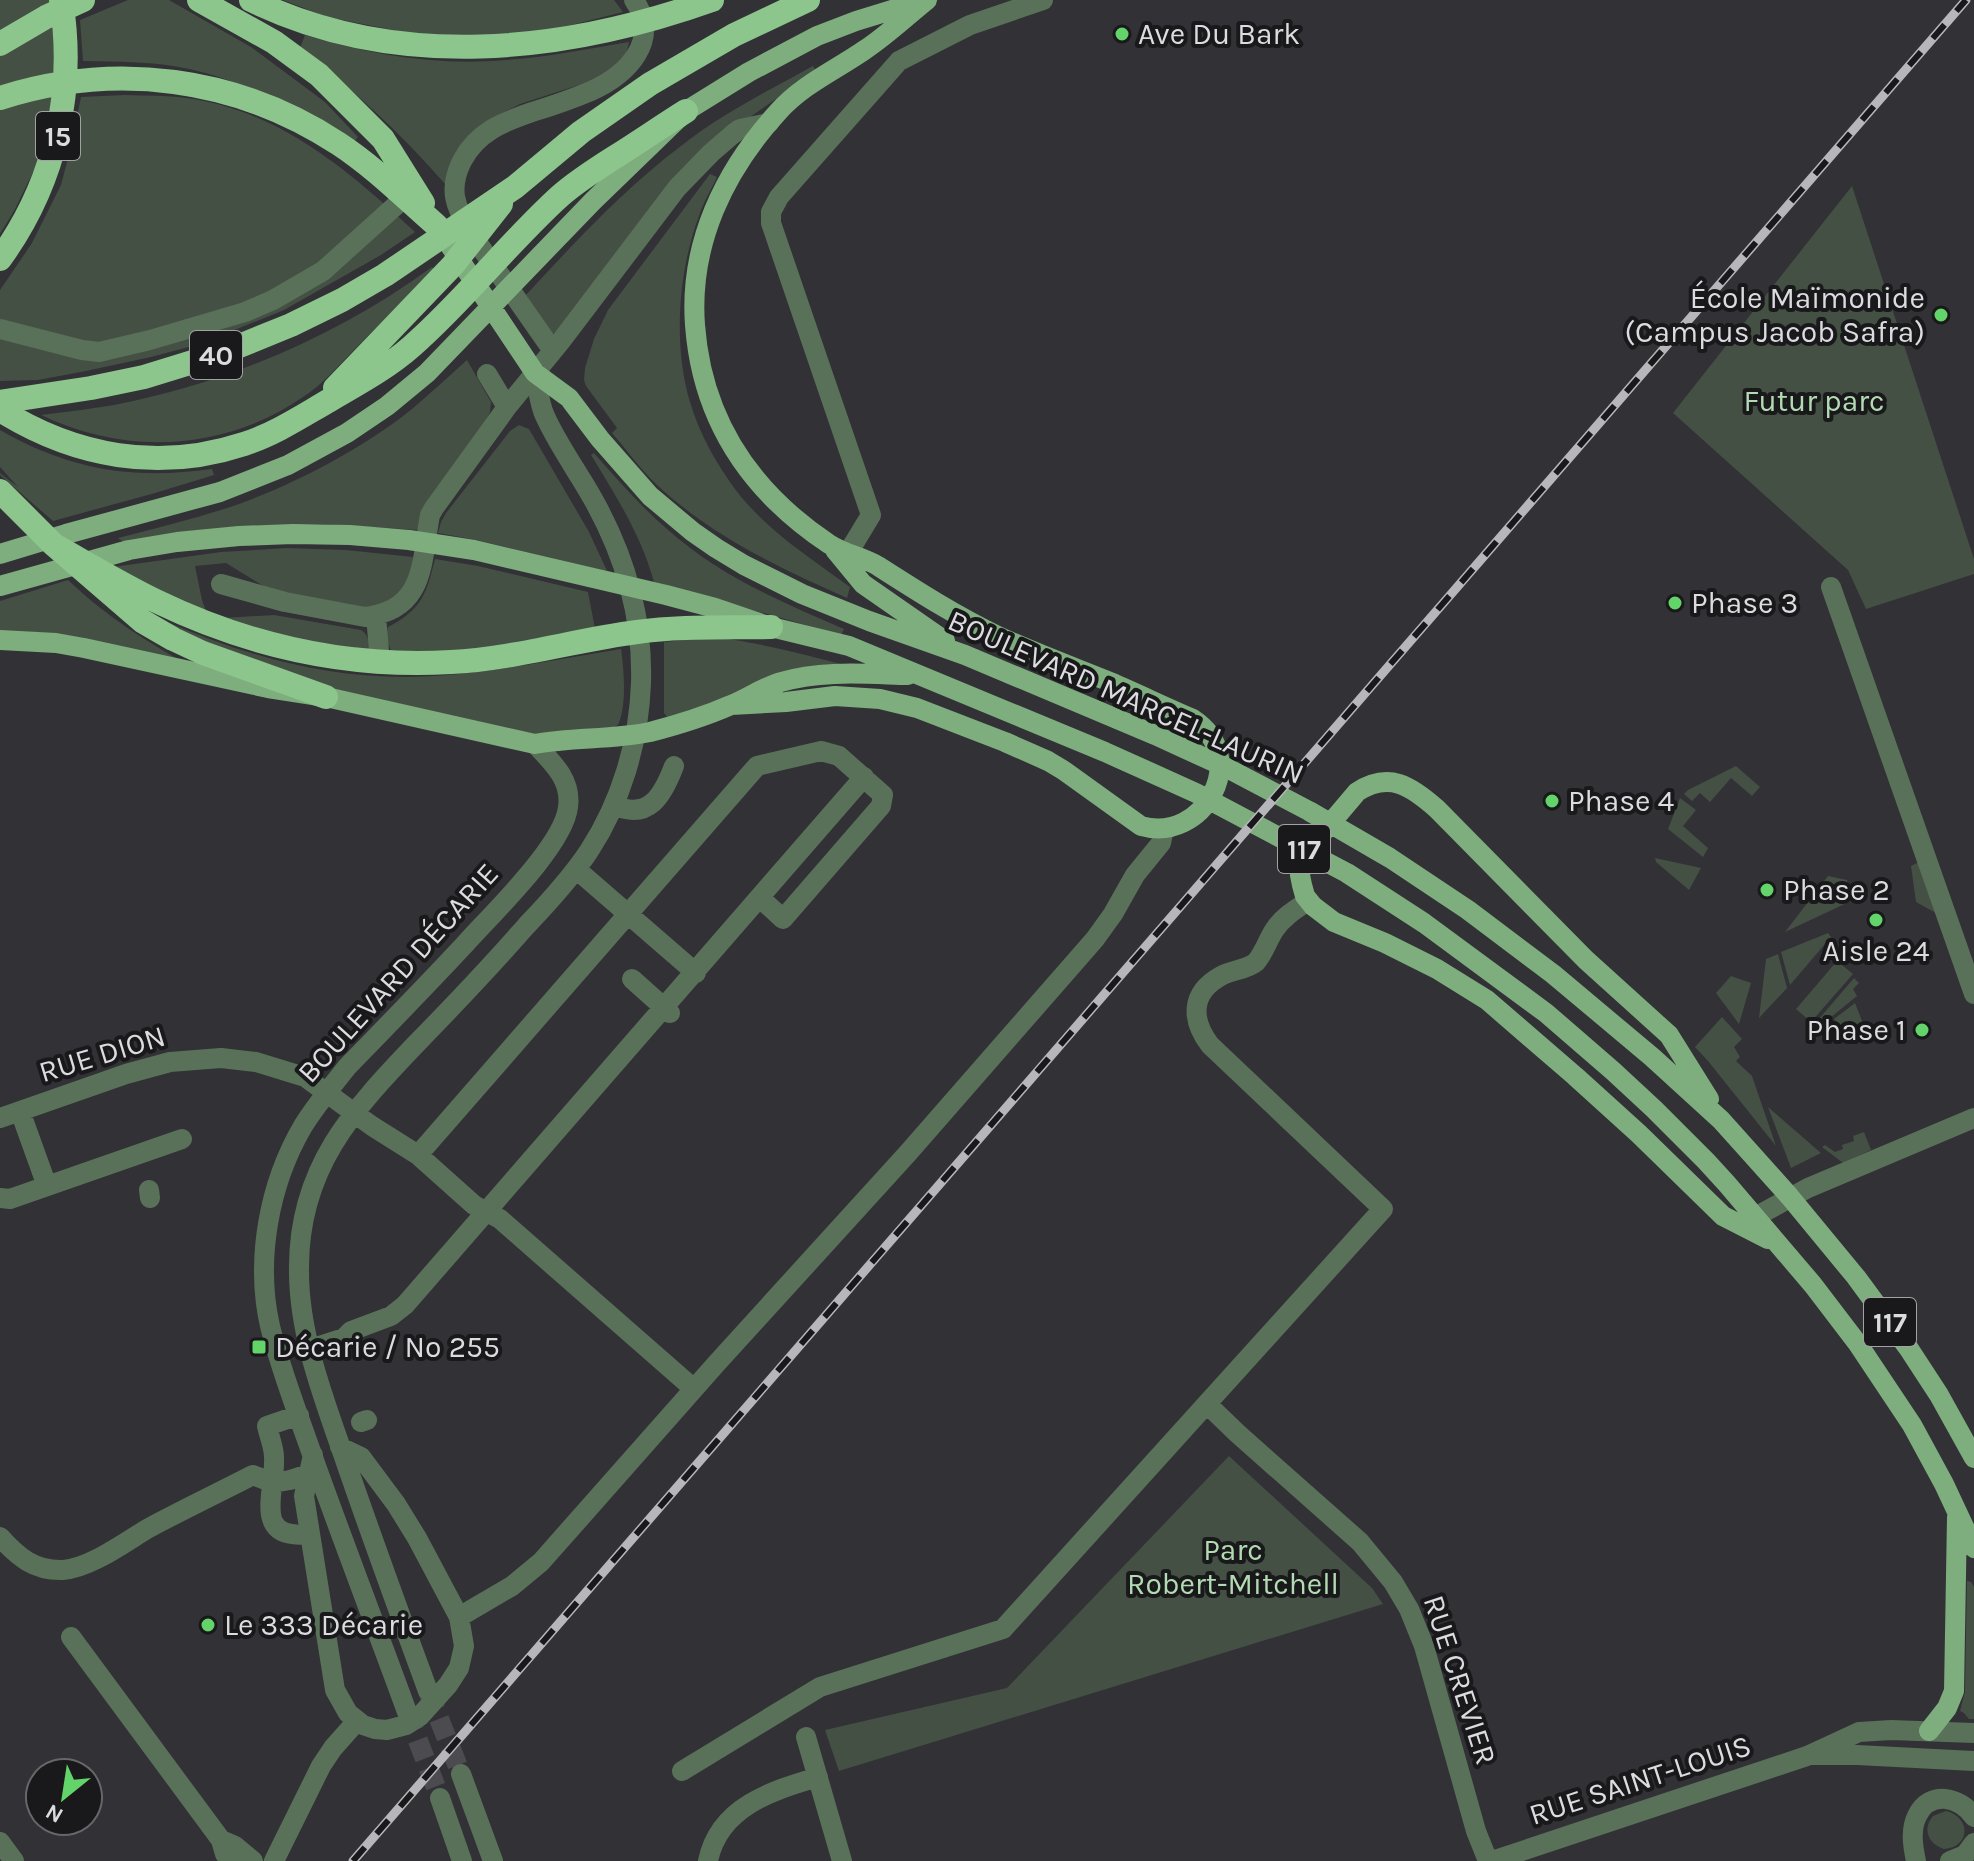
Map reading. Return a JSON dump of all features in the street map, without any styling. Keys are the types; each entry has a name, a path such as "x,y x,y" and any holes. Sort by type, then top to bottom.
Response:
{"highway":[{"name":"15","path":"0,259 39,193 59,129 67,57 61,0"},
{"path":"0,44 83,0"},
{"path":"199,0 274,42 319,75 383,139 410,193 437,226"},
{"path":"251,0 330,30 380,41 460,48 507,46 585,36 712,0"},
{"name":"40","path":"0,402 91,388 196,362 266,336 363,288 515,187 581,132 650,84 734,35 808,0"},
{"path":"0,98 92,78 178,82 242,97 298,120 410,193"},
{"path":"0,410 35,430 71,445 116,455 159,458 204,454 245,443 281,428 389,366 424,336 508,247 575,183 686,111"},
{"path":"315,409 453,265 515,187"},
{"path":"0,491 54,545 156,630 219,659 326,697"},
{"path":"54,545 154,600 228,631 305,653 380,662 421,664 484,659 599,638 670,629 771,627"}],"main road":[{"path":"4,553 220,492 288,465 337,439 377,413 427,373 593,201 686,111 749,72 817,36 926,0"},
{"path":"731,705 835,696 880,699 917,708 1048,761 1141,826 1151,829 1164,829 1193,816 1212,795 1218,781 1221,767 1214,740 1193,719 998,636 873,564 840,549 792,517 760,485 734,451 710,399 696,340 695,277 705,234 731,175 769,123 797,93 866,50 926,0"},
{"name":"BOULEVARD MARCEL-LAURIN","path":"437,226 535,373 569,398 650,496 716,548 802,594 965,655 1225,767 1362,840 1468,910 1526,954 1652,1057 1721,1120 1790,1197 1877,1303 1939,1395 1974,1458"},
{"name":"BOULEVARD MARCEL-LAURIN","path":"0,586 129,550 239,536 375,537 474,550 666,595 771,627 849,646 1196,793 1347,873 1523,995 1613,1071 1706,1161 1842,1322 1895,1397 1931,1460 1974,1548"},
{"path":"840,549 863,584 965,655"},
{"path":"0,640 84,648 268,688 326,697 535,744 635,734 666,727 795,679 832,674 916,675"},
{"path":"1721,1120 1669,1035 1593,967 1415,790 1392,782 1366,786 1349,801 1313,844 1304,858 1300,875 1305,896 1324,915 1437,969 1487,1000 1639,1134 1723,1216 1777,1244"},
{"path":"1929,1731 1947,1708 1954,1691 1957,1513"}],"street":[{"path":"553,351 459,213 455,196 456,175 471,147 501,123 591,91 621,73 635,58 643,41 643,17 634,0"},
{"path":"840,549 871,515 771,223 771,212 794,179 899,61 970,25 1043,0"},
{"path":"221,584 351,616 376,616 399,606 414,592 420,576 430,515 507,407 677,188 740,129 769,123"},
{"path":"0,329 99,352 214,323 273,300 313,278 410,193"},
{"name":"BOULEVARD DÉCARIE","path":"428,1691 317,1377 301,1300 299,1251 309,1198 336,1137 373,1090 507,949 576,869 602,830 628,767 641,687 638,628 629,581 607,525 543,413 535,373"},
{"path":"487,374 507,407"},
{"path":"1831,587 1974,994"},
{"path":"376,616 380,662"},
{"name":"BOULEVARD DÉCARIE","path":"407,1712 313,1467 270,1326 266,1303 265,1253 274,1198 284,1166 304,1125 347,1067 488,919 556,838 568,811 567,786 555,765 535,744"},
{"path":"418,1155 757,766 821,751 839,756 883,795 881,806 783,919 760,898"},
{"path":"614,805 636,811 655,801 665,788 674,766"},
{"path":"310,1349 344,1338 351,1331 399,1311 667,1011 864,777"},
{"path":"459,1617 512,1586 541,1562 908,1153 1095,939 1135,875 1161,843 1164,829"},
{"path":"576,869 696,973"},
{"path":"682,1771 820,1687 1003,1629 1383,1209 1210,1045 1203,1036 1195,1013 1204,990 1219,977 1255,962 1275,927 1308,901"},
{"path":"632,979 667,1011"},
{"name":"RUE DION","path":"0,1118 154,1066 197,1059 239,1059 305,1077 418,1155 474,1205 500,1219 694,1389"},
{"path":"20,1111 47,1186"},
{"path":"1755,1217 1790,1197 1974,1118"},
{"path":"0,1198 10,1199 182,1139"},
{"name":"RUE CREVIER","path":"1207,1404 1360,1542 1386,1572 1404,1600 1424,1646 1476,1831 1490,1861"},
{"path":"299,1415 267,1426 274,1455 269,1510 276,1525 289,1535 309,1534"},
{"path":"313,1467 304,1496 334,1684 342,1705 357,1721 375,1729 393,1729 410,1724 433,1704 457,1673 464,1646 459,1617 396,1504 361,1457 340,1447"},
{"path":"0,1537 24,1560 48,1569 74,1568 253,1475 273,1483 313,1467"},
{"path":"71,1637 221,1840 225,1854 231,1861"},
{"path":"274,1861 321,1766 357,1721"},
{"name":"RUE SAINT-LOUIS","path":"1490,1861 1807,1756 1859,1732 1974,1733"},
{"path":"806,1737 842,1861"},
{"name":"RUE SAINT-LOUIS","path":"1807,1756 1857,1755 1974,1761"},
{"path":"461,1774 493,1861"},
{"path":"708,1861 719,1833 739,1811 771,1792 818,1777"},
{"path":"440,1798 462,1861"},
{"path":"1916,1861 1913,1844 1915,1820 1927,1803 1939,1798 1955,1800 1974,1817"},
{"path":"221,1840 235,1846 253,1861"},
{"path":"0,1842 14,1861"},
{"path":"1950,1861 1965,1855 1974,1843"}],"green space":[{"path":"0,0 50,0 55,57 50,112 41,156 0,234"},
{"path":"128,0 169,0 251,47 325,102 358,137 353,143 274,100 211,75 136,62 83,61 80,20"},
{"path":"283,0 614,0 623,12 544,32 494,36 438,35 403,32 327,17"},
{"path":"305,35 379,53 455,61 522,59 629,42 622,63 591,81 520,104 498,115 450,164 445,184 376,112 300,48"},
{"path":"813,66 816,71 717,144 555,334 551,333 525,296 581,237 639,180 696,134"},
{"path":"81,97 178,97 252,115 311,147 338,166 415,232 284,310 200,344 38,380 0,381 0,290 32,243 61,185"},
{"path":"710,174 717,177 692,238 680,309 681,357 694,414 715,458 747,504 789,542 850,587 847,598 747,549 678,503 651,479 612,433 617,428 584,380 594,339 608,310"},
{"name":"Futur parc","path":"1852,186 1974,559 1974,574 1866,609 1848,570 1673,413"},
{"path":"432,267 434,269 317,387 273,415 241,428 175,442 141,442 73,428 41,415 157,396 240,370 321,335 396,292"},
{"path":"467,360 491,402 490,412 418,530 323,524 260,526 126,544 118,538 248,501 322,467 392,424"},
{"path":"519,425 529,429 589,532 607,571 438,533 446,513 510,431"},
{"path":"0,430 51,455 102,469 155,473 212,469 214,475 53,521 0,475 18,487 0,467"},
{"path":"594,453 647,511 707,560 751,586 844,629 841,635 654,582 635,532 591,455"},
{"path":"287,548 413,557 411,584 382,611 273,592 226,563 195,566 206,611 223,618 274,615 361,630 367,636 370,650 242,631 113,567 221,552"},
{"path":"435,559 588,592 596,634 470,654 391,651 386,637 388,627 408,614 421,600"},
{"path":"68,580 128,628 194,668 0,633 0,601"},
{"path":"167,622 225,645 285,662 315,669 377,676 462,674 621,649 623,708 618,725 606,731 536,734 368,700 220,654"},
{"path":"715,637 853,667 750,685 669,719 664,713 664,642"},
{"path":"1736,766 1760,787 1752,796 1731,778 1710,802 1700,793 1692,801 1684,794 1688,790"},
{"path":"1680,798 1696,810 1683,826 1708,848 1703,857 1668,829"},
{"path":"1655,858 1701,868 1689,890"},
{"path":"1919,862 1936,913 1916,902 1911,866"},
{"path":"1828,876 1847,880 1851,901 1785,932"},
{"path":"1828,933 1831,937 1790,985 1781,952"},
{"path":"1778,954 1787,988 1759,1018 1766,959"},
{"path":"1837,961 1853,974 1811,1022 1796,1009"},
{"path":"1731,976 1751,983 1739,1024 1716,993"},
{"path":"1854,978 1859,983 1853,989 1857,996 1815,1030 1812,1027"},
{"path":"1855,1003 1866,1031 1848,1038 1834,1019"},
{"path":"1722,1017 1742,1039 1734,1047 1740,1057 1736,1061 1752,1076 1776,1146 1695,1047"},
{"path":"1768,1107 1821,1153 1791,1168"},
{"path":"1864,1132 1871,1150 1843,1163 1822,1147 1825,1145 1835,1152 1843,1149 1842,1145 1854,1141 1853,1136"},
{"name":"Parc Robert-Mitchell","path":"1229,1456 1372,1588 1383,1604 839,1771 825,1730 1007,1688"},
{"path":"1967,1581 1974,1587 1974,1719 1969,1719 1960,1711 1965,1692"},
{"path":"1946,1811 1960,1819 1964,1832 1959,1843 1944,1849 1934,1844 1927,1831 1933,1816"}],"tunnel":[{"path":"428,1691 461,1774"},
{"path":"407,1712 440,1798"}],"railway":[{"path":"353,1861 1966,0"}],"place":[{"name":"Ave Du Bark","path":"1122,34"},
{"name":"École Maïmonide (Campus Jacob Safra)","path":"1941,315"},
{"name":"Phase 3","path":"1675,603"},
{"name":"Phase 4","path":"1552,801"},
{"name":"Phase 2","path":"1767,890"},
{"name":"Aisle 24","path":"1876,920"},
{"name":"Phase 1","path":"1922,1030"},
{"name":"Décarie / No 255","path":"259,1347"},
{"name":"Le 333 Décarie","path":"208,1625"}]}
